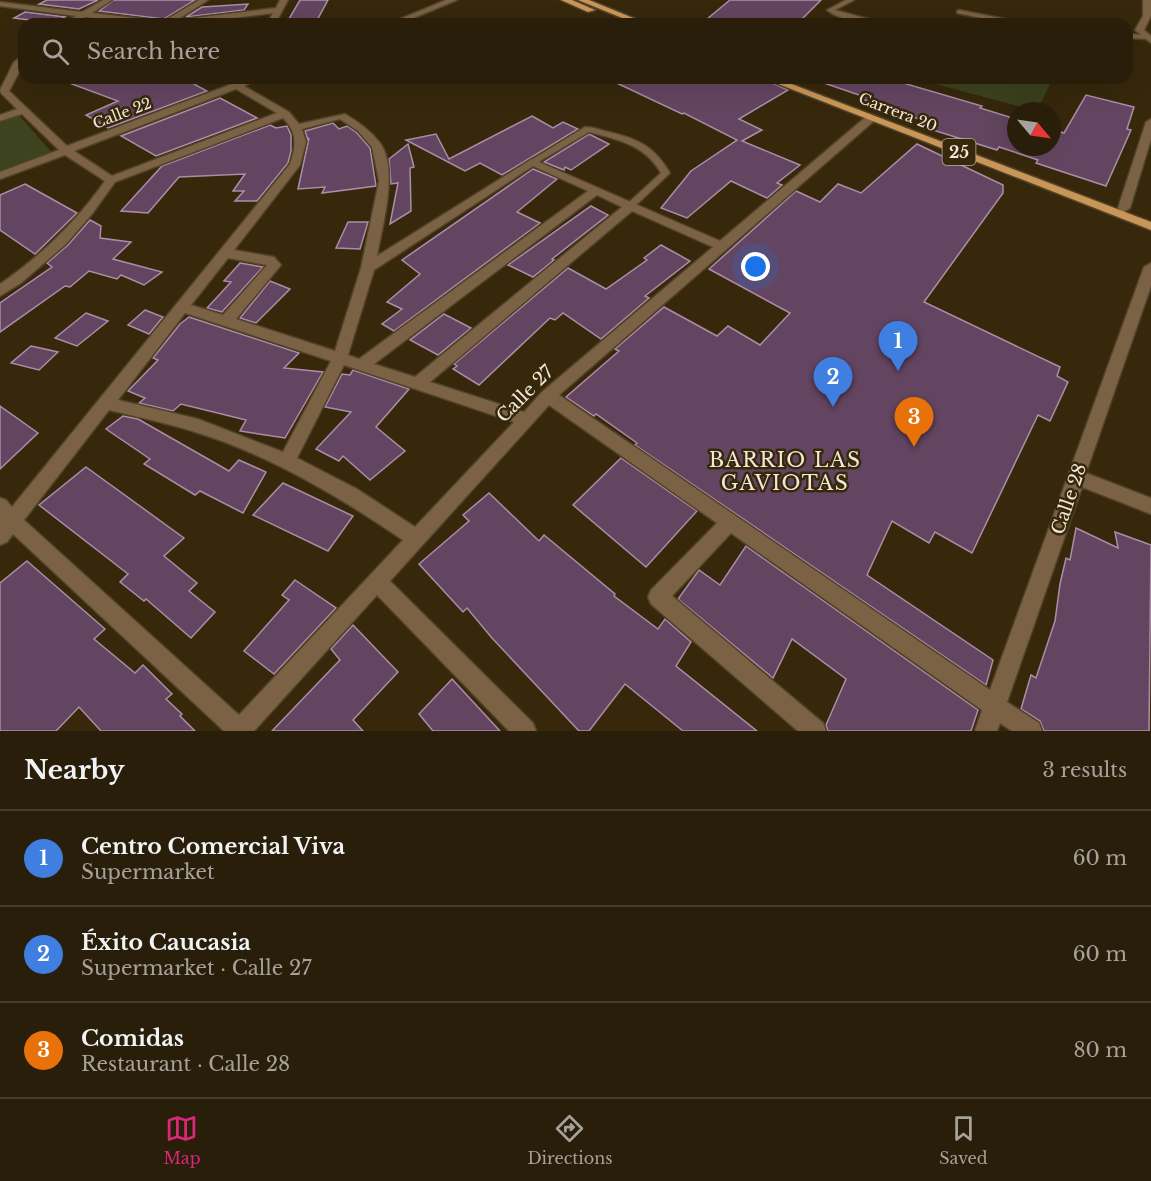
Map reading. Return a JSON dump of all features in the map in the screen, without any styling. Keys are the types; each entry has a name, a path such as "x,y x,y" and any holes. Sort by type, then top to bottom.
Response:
{"main road":[{"path":"565,0 612,18"},
{"path":"582,0 628,18"},
{"name":"Carrera 20","path":"783,84 1151,226"},
{"name":"Carrera 20","path":"801,84 1151,218"}],"street":[{"path":"26,7 40,0"},
{"path":"76,18 108,0"},
{"path":"172,18 204,0"},
{"path":"274,18 284,0"},
{"path":"407,18 453,0"},
{"path":"1141,0 1147,14"},
{"path":"1147,0 1147,14 1139,30 1149,38"},
{"path":"0,4 109,18"},
{"path":"212,18 278,10"},
{"path":"18,67 4,90 66,151 111,180"},
{"name":"Calle 22","path":"0,176 233,84"},
{"path":"240,731 4,521 106,404 295,165 301,142 296,128 285,114 241,84"},
{"path":"0,118 24,110"},
{"path":"0,291 62,242 93,208 111,180 285,114"},
{"path":"287,461 340,358 368,268 385,181 377,146 362,129 341,116 296,128"},
{"name":"Calle 27","path":"240,731 548,396 871,118"},
{"path":"1124,208 1151,122"},
{"path":"368,268 532,162 720,246"},
{"path":"362,365 595,190"},
{"path":"418,383 630,206"},
{"path":"225,253 269,260 275,265 226,320"},
{"name":"Calle 28","path":"986,731 1076,477 1147,290 1151,267"},
{"path":"182,307 526,419"},
{"path":"548,396 1031,731"},
{"path":"106,404 198,426 287,461 351,495 416,538"},
{"path":"1076,477 1151,506"},
{"path":"729,523 658,597 816,731"},
{"path":"377,581 525,731"}],"lane":[{"path":"852,0 830,10 836,14 855,18"},
{"path":"959,12 990,18"},
{"path":"1133,37 1149,38"},
{"path":"532,162 588,129 640,144 658,157 666,173 630,206"}],"green space":[{"path":"936,84 1050,84 1041,102 1007,103"},
{"path":"18,114 53,154 0,173 0,120"}],"building":[{"path":"47,0 98,0 79,9 39,4"},
{"path":"114,0 195,0 166,18 99,11"},
{"path":"300,0 328,0 318,18 290,18"},
{"path":"730,0 821,0 803,18 708,18"},
{"path":"248,4 244,10 186,17 202,7"},
{"path":"25,12 65,17 63,18 14,18"},
{"path":"72,84 194,84 207,91 108,128 86,115 118,101"},
{"path":"619,84 774,84 788,90 739,119 762,130 742,141 800,165 777,183 782,185 767,198 731,181 687,218 661,208 691,171 737,140"},
{"path":"827,84 907,84 982,106 980,108 1007,116 1007,150 999,147 997,150 920,126 925,121 862,99 865,97"},
{"path":"1086,95 1134,107 1127,129 1131,130 1106,186 1036,163 1038,160 1026,156 1061,156 1061,132 1064,133"},
{"path":"220,98 257,118 156,156 121,136"},
{"path":"532,116 553,128 563,122 578,129 502,175 480,163 465,171 406,140 436,134 449,159"},
{"path":"333,123 339,129 347,126 357,133 370,148 376,186 322,193 325,187 298,189 309,138 308,140 305,131"},
{"path":"270,125 276,128 287,126 291,135 291,151 288,163 257,201 235,201 244,191 233,191 245,174 179,177 148,213 121,211 162,166"},
{"path":"589,134 609,144 571,170 565,167 564,170 544,162"},
{"path":"408,144 414,167 410,168 411,211 390,224 398,183 391,184 389,159"},
{"path":"917,144 1003,185 1003,193 924,302 1060,367 1057,376 1068,382 1050,421 1038,415 972,553 935,532 929,543 892,521 867,575 993,660 986,685 635,445 637,443 596,414 594,416 566,397 619,351 615,349 664,307 717,336 728,326 760,345 790,313 709,269 796,191 820,202 838,184 861,193"},
{"path":"533,169 557,179 517,212 540,223 394,331 382,324 402,309 387,302 420,274 402,260"},
{"path":"25,184 77,213 35,254 0,230 0,195"},
{"path":"591,206 608,215 533,277 508,265"},
{"path":"90,220 101,226 100,238 131,242 113,259 162,272 144,285 121,275 117,279 89,271 70,287 65,286 0,332 0,303 52,267 47,263 68,245"},
{"path":"348,222 368,222 360,249 336,248"},
{"path":"661,245 690,261 645,296 649,298 601,339 563,313 555,320 550,318 479,385 453,369 457,366 454,364 568,268 606,289 647,260 644,258"},
{"path":"240,263 263,267 222,312 207,308 231,282 224,281"},
{"path":"270,281 290,289 256,323 240,318"},
{"path":"145,310 163,317 149,334 128,325"},
{"path":"86,313 108,321 77,346 55,338"},
{"path":"444,314 471,328 438,355 410,340"},
{"path":"189,317 299,353 284,368 323,372 285,438 240,431 246,420 181,404 173,411 139,403 145,398 128,391 158,360 153,358 180,324"},
{"path":"31,346 58,352 39,370 11,363"},
{"path":"353,370 409,389 376,427 405,451 370,480 343,456 339,461 316,449 351,412 325,407 342,374 350,375"},
{"path":"0,406 38,433 0,469"},
{"path":"123,416 138,419 229,471 239,460 266,472 243,513 200,491 195,495 144,464 150,459 106,429"},
{"path":"621,458 697,511 646,567 573,505"},
{"path":"86,467 184,538 164,556 197,583 189,591 215,612 191,638 146,599 144,601 120,582 128,574 39,505"},
{"path":"283,483 353,516 328,551 253,515"},
{"path":"489,493 539,541 544,535 615,594 614,596 658,629 665,619 691,642 676,666 757,731 683,731 625,684 589,731 579,731 467,608 463,612 419,564 469,521 463,515"},
{"path":"1076,528 1118,548 1115,532 1151,545 1149,731 1044,731 1040,721 1021,709 1031,675 1036,678 1055,621 1060,584 1066,558 1070,560"},
{"path":"746,546 978,710 971,731 828,731 826,725 846,679 792,639 773,678 678,599 699,570 720,585"},
{"path":"27,561 105,629 94,639 135,673 143,665 172,694 166,699 195,731 101,731 79,707 56,731 0,731 0,583"},
{"path":"295,580 336,608 274,674 244,651 289,600 282,595"},
{"path":"353,625 398,672 353,720 363,731 272,731 340,660 331,649"},
{"path":"452,679 500,731 433,731 419,714"}],"place":[{"name":"Centro Comercial Viva","path":"898,371"},
{"name":"Éxito Caucasia","path":"833,407"},
{"name":"Comidas","path":"914,447"}],"district":[{"name":"BARRIO LAS GAVIOTAS","path":"785,472"}]}
